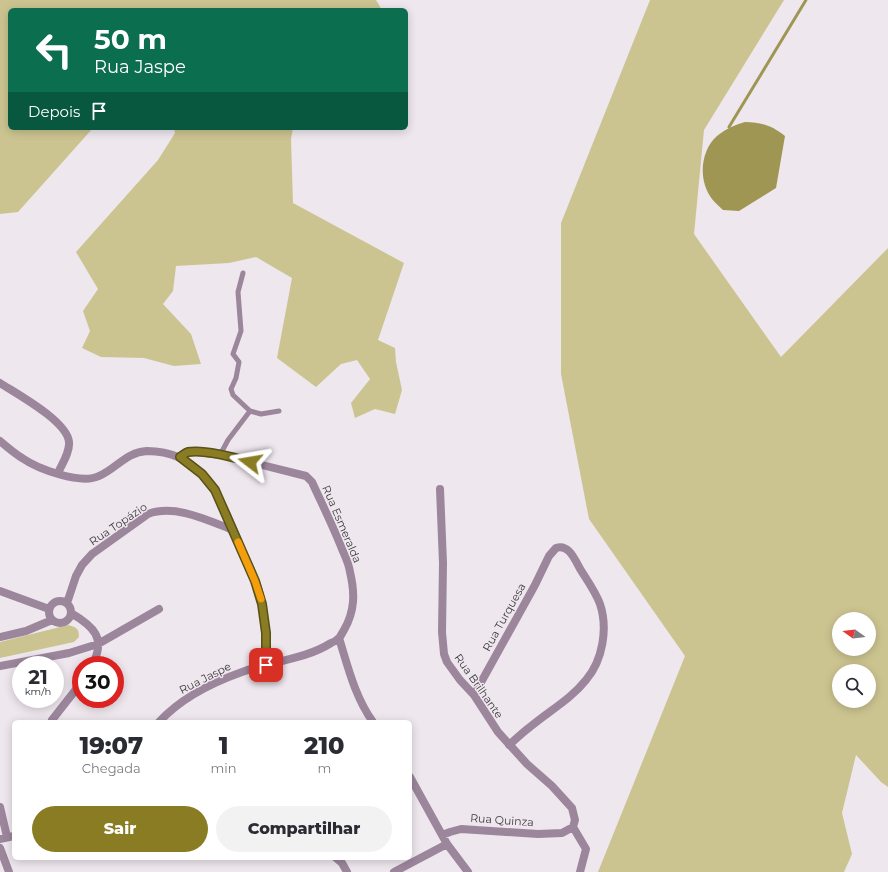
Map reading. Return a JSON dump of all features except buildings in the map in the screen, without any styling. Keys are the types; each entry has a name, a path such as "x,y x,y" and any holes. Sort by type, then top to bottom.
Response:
{"street":[{"path":"0,383 54,419 67,433 69,443 66,456 58,474"},
{"path":"0,441 22,459 58,474 78,479 88,479 99,476 123,459 137,452 147,451 180,457 202,474 215,490 255,581 262,604 266,633 266,665"},
{"name":"Rua Esmeralda","path":"180,457 186,452 220,454 306,476 312,482 350,570 353,589 352,612 348,623 339,638"},
{"name":"Rua Brilhante","path":"440,489 443,563 442,632 444,654 447,662 460,680 474,695 498,732 509,745 527,764 552,786 572,808 576,820 573,827"},
{"name":"Rua Topázio","path":"67,603 76,576 82,565 92,554 148,514 156,511 174,511 233,530"},
{"name":"Rua Turquesa","path":"474,695 553,550 562,547 566,548 594,591 600,605 604,625 602,645 596,664 587,679 569,698 530,727 509,745"},
{"path":"0,591 49,609"},
{"path":"63,601 67,603 71,609 71,613 66,622 58,623 52,620 49,609 53,603 63,601"},
{"path":"0,666 69,653 98,644 159,609"},
{"path":"71,613 83,620 94,630 98,644 96,656"},
{"path":"0,637 26,631 52,620"},
{"path":"339,638 359,698 372,720"},
{"name":"Rua Jaspe","path":"161,720 183,700 202,690 242,672 309,654 325,647 339,638"},
{"path":"52,720 72,694"},
{"path":"412,782 447,844 468,872"},
{"path":"0,807 7,837"},
{"path":"573,827 586,849 580,872"},
{"name":"Rua Quinza","path":"442,835 461,829 538,834 562,833 573,827"},
{"path":"394,872 447,844"},
{"path":"0,848 9,872"},
{"path":"340,860 347,872"}],"lane":[{"path":"243,273 238,292 241,331 233,354 239,362 236,378 231,390 233,394 250,411 261,414 279,411"},
{"path":"220,454 228,440 250,411"}],"shaded area":[{"path":"0,0 376,0 381,8 8,8 8,130 91,130 18,212 0,214"},
{"path":"650,0 784,0 704,130 694,234 781,357 888,248 888,787 881,782 856,755 842,813 852,854 844,872 598,872 685,656 589,519 561,374 561,223"},
{"path":"745,122 766,125 785,136 776,188 739,211 723,210 712,199 704,184 704,158 711,142 717,136 737,124"},
{"path":"174,130 293,130 291,139 293,203 404,263 378,340 395,348 396,362 402,390 395,414 375,409 355,418 351,403 370,379 357,360 341,364 316,387 277,358 292,278 256,257 229,263 176,266 173,291 163,304 191,334 201,364 174,366 144,358 101,357 82,348 90,331 83,311 98,289 76,252 158,160 175,133"},
{"path":"68,625 75,627 78,630 79,637 74,642 0,658 0,642"}],"waterway":[{"path":"729,127 806,0"}],"slow traffic":[{"path":"238,542 261,599"}],"route":[{"path":"250,462 222,455 197,452 186,452 180,457 202,474 215,490 255,581 262,604 266,633 266,665"}]}
